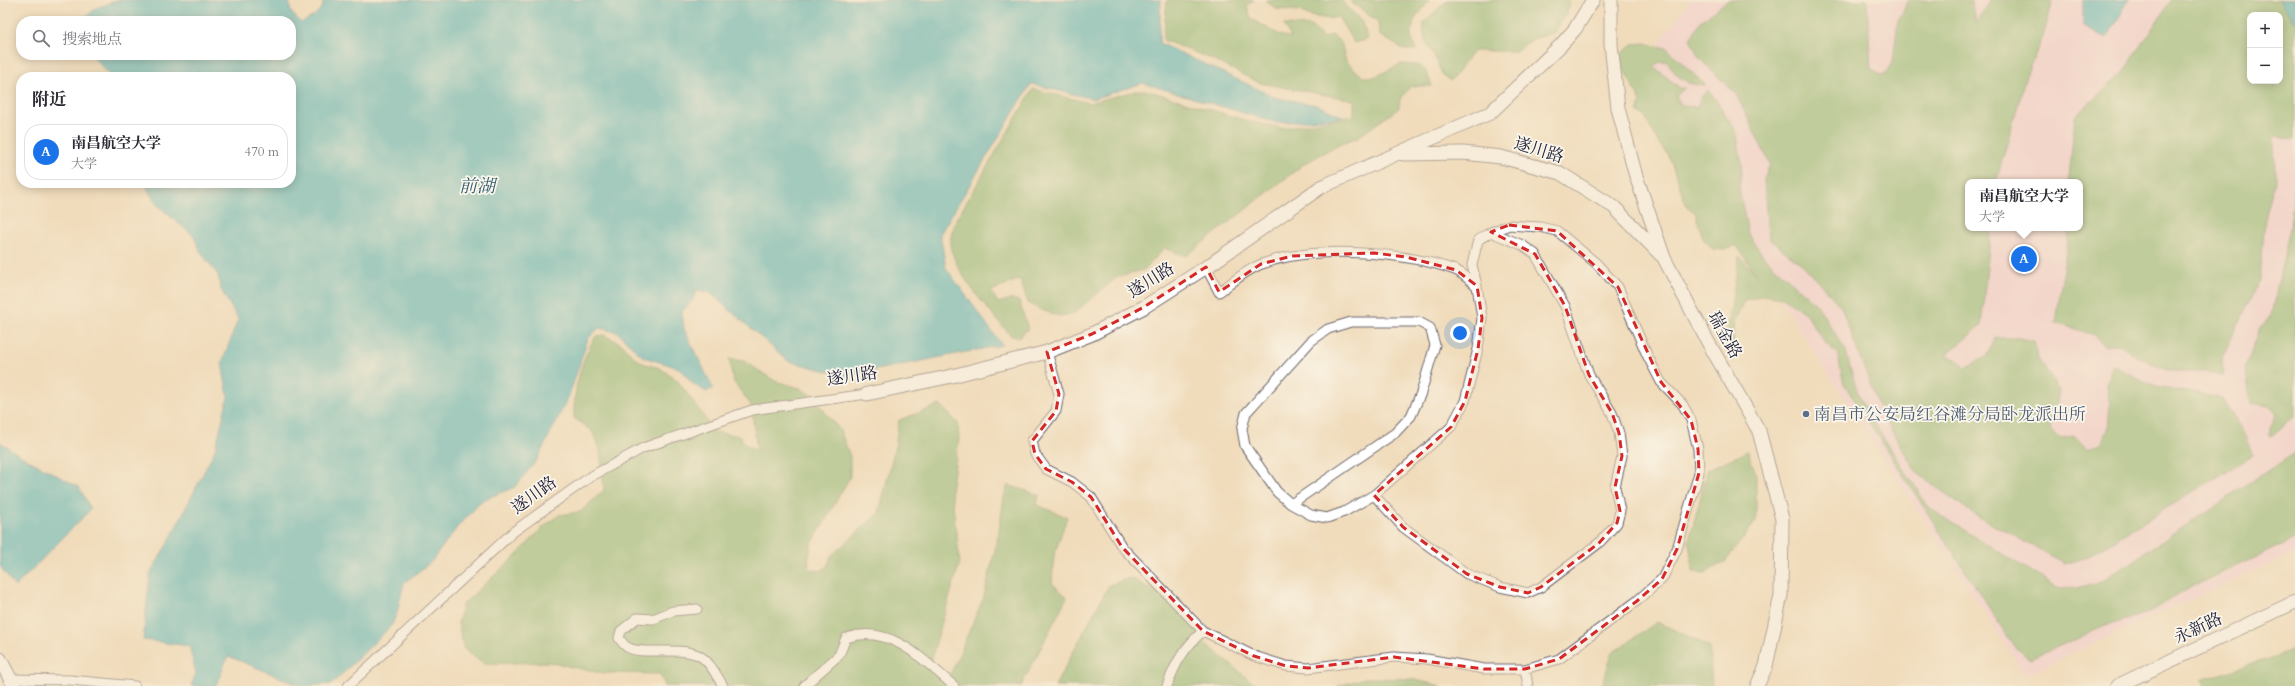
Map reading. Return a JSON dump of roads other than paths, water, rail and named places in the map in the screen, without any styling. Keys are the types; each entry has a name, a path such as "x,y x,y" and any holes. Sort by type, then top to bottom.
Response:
{"street":[{"name":"遂川路","path":"348,686 513,532 590,477 643,448 752,410 867,394 952,376 1047,352 1092,334 1144,307 1206,267 1321,187 1490,113 1561,45 1575,29 1593,0"},
{"name":"瑞金路","path":"1611,0 1612,50 1618,108 1635,173 1664,258 1708,342 1759,431 1782,519 1781,595 1766,666 1757,686"},
{"name":"遂川路","path":"1397,154 1463,153 1501,157 1560,173 1614,207 1664,258"},
{"path":"1047,352 1059,394 1056,411 1032,441 1034,454 1046,469 1072,482 1091,497 1122,547 1203,631 1254,656 1286,666 1308,668 1394,657 1427,659 1484,669 1524,669 1559,659 1637,601 1662,579 1677,549 1699,473 1698,449 1691,420 1683,406 1661,382 1647,355 1629,309 1614,282 1596,263 1557,231 1540,227 1509,225 1491,232 1478,240 1472,265 1482,318 1479,341 1465,401 1451,427 1374,495 1344,512 1326,518 1310,515 1291,504 1277,492 1245,446 1242,428 1246,413 1311,341 1328,329 1351,322 1419,322 1430,328 1435,345 1421,393 1411,416 1395,433 1291,504"},
{"path":"1374,495 1404,527 1467,574 1500,587 1528,593 1541,587 1599,543 1617,523 1620,511 1615,487 1622,456 1619,433 1612,413 1589,375 1565,306 1535,254 1522,245 1491,232"},
{"path":"1206,267 1219,292 1261,264 1292,256 1340,253 1374,253 1406,257 1456,270 1477,286"},
{"name":"永新路","path":"2117,686 2295,602"},
{"path":"697,609 673,611 654,619 637,618 620,631 619,638 628,648 648,651 682,650 699,656 709,665 723,686"},
{"path":"1167,686 1172,671 1188,643 1203,631"},
{"path":"804,686 835,659 846,638 855,635 873,634 895,640 923,660 954,686"},
{"path":"0,660 8,682 70,680 135,686"},
{"path":"1524,669 1528,686"}],"water":[{"name":"前湖","path":"118,0 289,0 291,12 295,16 87,16 96,8"},
{"name":"前湖","path":"322,0 1161,0 1159,43 1277,98 1317,105 1344,117 1277,123 1143,83 1093,99 1031,84 940,234 946,268 1002,345 846,376 788,361 709,292 697,290 691,303 682,311 684,329 713,388 706,392 693,384 679,368 643,357 617,332 599,328 588,339 569,396 537,460 515,487 483,500 459,525 431,562 404,583 397,613 392,625 332,684 301,686 228,656 216,686 191,686 196,673 189,646 143,640 150,574 169,541 215,450 228,397 222,363 238,319 221,290 218,275 200,251 194,236 157,205 147,188 296,188 296,72 106,72 96,60 296,60 296,18 301,23 314,16 323,6"},
{"path":"2083,0 2129,0 2107,38 2083,26"},
{"path":"2281,0 2295,0 2295,23 2282,3"},
{"path":"0,442 21,456 79,487 91,509 15,587 0,566"}],"place":[{"name":"南昌航空大学","path":"2024,259"},
{"name":"南昌市公安局红谷滩分局卧龙派出所","path":"1806,414"}]}
